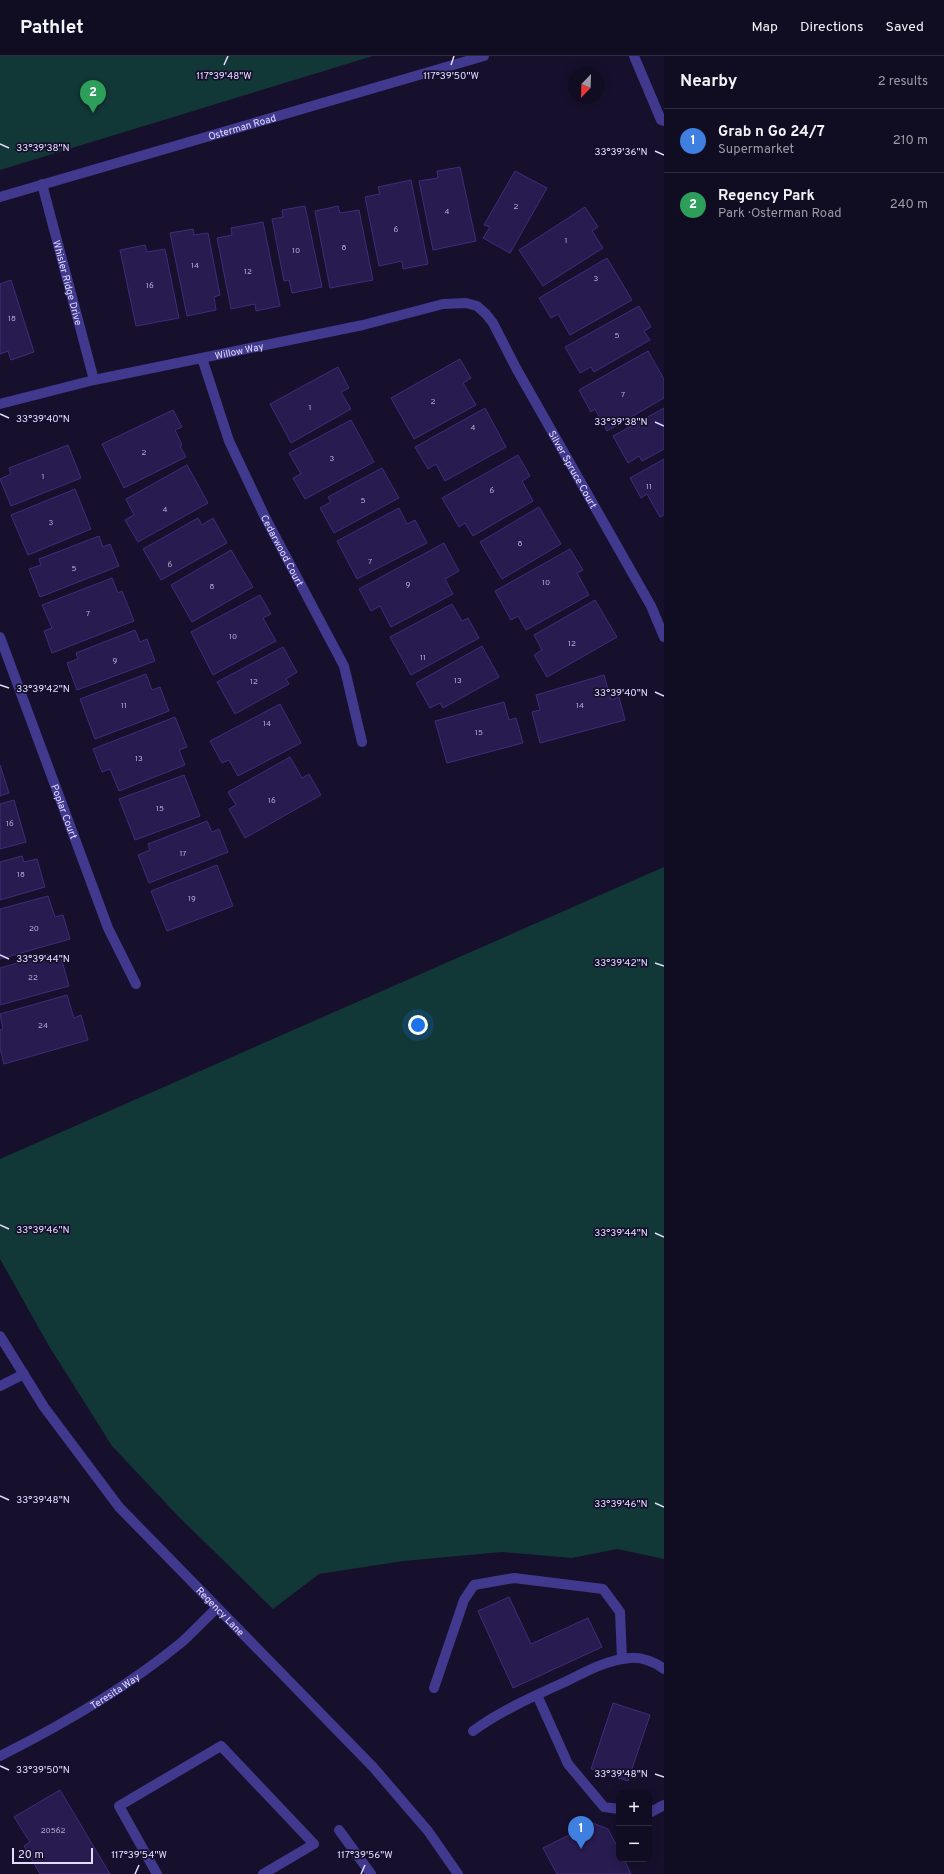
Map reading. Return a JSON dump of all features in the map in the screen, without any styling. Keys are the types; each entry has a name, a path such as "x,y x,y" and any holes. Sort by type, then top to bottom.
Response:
{"street":[{"name":"Osterman Road","path":"0,197 484,56"},
{"path":"634,56 661,120 664,121"},
{"name":"Whisler Ridge Drive","path":"42,184 94,380"},
{"name":"Willow Way","path":"0,404 94,380 363,325 443,304 466,303 477,306"},
{"name":"Silver Spruce Court","path":"477,306 493,323 516,368 651,606 664,637"},
{"name":"Cedarwood Court","path":"202,358 229,441 266,517 344,666 362,742"},
{"name":"Poplar Court","path":"0,637 108,928 136,984"},
{"name":"Regency Lane","path":"0,1336 44,1407 119,1507 216,1608 310,1700 373,1766 428,1831 458,1874"},
{"path":"0,1386 24,1374"},
{"path":"434,1688 464,1600 474,1585 514,1578 603,1589 620,1612 622,1659"},
{"name":"Teresita Way","path":"0,1756 58,1727 133,1679 183,1641 216,1608"},
{"path":"473,1731 512,1706 607,1662 632,1658 657,1664 664,1669"},
{"path":"537,1694 568,1764 604,1807 616,1809"},
{"path":"157,1874 119,1806 221,1746 314,1844 263,1874"},
{"path":"652,1811 664,1805"},
{"path":"339,1830 371,1874"}],"green space":[{"path":"0,56 373,56 0,170"},
{"path":"664,867 664,1559 617,1549 572,1558 502,1552 403,1561 319,1574 273,1609 178,1516 112,1446 49,1346 0,1259 0,1159"}],"building":[{"path":"460,167 476,241 433,250 419,181 438,178 437,171"},
{"path":"515,171 547,188 510,253 483,238 490,227 484,225"},
{"path":"411,180 428,264 403,269 402,261 379,266 365,197 380,194 378,187"},
{"path":"305,206 322,287 292,293 289,280 284,281 272,219 283,217 282,210"},
{"path":"338,206 340,213 359,210 373,280 330,288 315,211"},
{"path":"585,207 598,227 592,231 603,248 543,286 519,250"},
{"path":"263,222 280,306 256,311 255,304 231,309 217,238 232,235 231,228"},
{"path":"193,229 194,235 208,233 220,295 214,297 216,310 187,316 170,233"},
{"path":"145,245 147,252 165,249 179,318 136,326 120,250"},
{"path":"607,258 632,300 570,335 558,314 551,318 539,298"},
{"path":"11,280 34,352 11,360 8,351 0,354 0,284"},
{"path":"639,306 651,327 644,331 650,340 594,372 591,367 580,373 565,347"},
{"path":"648,351 664,379 664,398 607,431 595,409 591,412 579,390"},
{"path":"460,359 471,378 463,383 476,405 414,439 391,398"},
{"path":"338,367 349,388 341,392 351,409 291,443 270,404"},
{"path":"485,408 506,447 445,481 436,464 428,469 415,447"},
{"path":"664,408 664,449 642,461 639,456 628,463 613,436"},
{"path":"173,410 182,427 175,430 182,445 180,446 186,457 124,488 102,444"},
{"path":"351,420 374,462 305,499 293,478 301,474 289,453"},
{"path":"68,445 81,478 11,506 0,479 11,474 9,468"},
{"path":"518,455 530,476 522,481 533,501 473,536 465,523 459,527 442,498"},
{"path":"664,459 664,515 660,517 647,494 641,498 630,478"},
{"path":"187,465 208,503 138,542 125,520 134,515 126,499"},
{"path":"382,468 399,498 334,533 320,508 331,502 328,497"},
{"path":"75,489 91,529 28,555 11,515"},
{"path":"539,507 561,544 502,579 480,542"},
{"path":"399,508 407,524 415,520 427,543 357,579 337,541"},
{"path":"198,518 202,525 213,518 227,543 161,580 143,549"},
{"path":"99,536 103,547 110,544 119,566 40,597 29,569 41,565 39,559"},
{"path":"444,543 459,571 445,579 453,594 391,627 380,606 371,611 359,589"},
{"path":"570,549 583,570 577,573 589,595 526,630 518,616 511,620 495,591"},
{"path":"231,550 253,587 192,622 171,585"},
{"path":"112,578 118,593 122,591 134,621 52,653 44,631 52,628 42,605"},
{"path":"260,595 271,614 263,618 276,641 213,675 191,632"},
{"path":"595,600 617,637 547,677 534,655 542,650 534,635"},
{"path":"452,604 462,621 468,618 479,638 411,675 390,637"},
{"path":"135,630 140,642 147,639 155,661 77,690 67,663 78,659 76,653"},
{"path":"482,646 499,677 443,708 440,703 430,708 416,683"},
{"path":"283,647 297,672 286,679 289,684 235,714 217,682"},
{"path":"146,674 152,690 160,687 169,711 95,739 80,699"},
{"path":"604,675 611,700 619,697 625,720 540,743 532,712 540,710 536,695"},
{"path":"504,702 509,720 516,718 523,743 447,763 435,721"},
{"path":"280,704 301,743 238,776 229,760 222,763 210,741"},
{"path":"175,717 187,747 179,750 185,765 119,791 110,769 102,772 93,749"},
{"path":"290,757 302,778 309,774 321,795 245,838 229,809 236,805 228,792"},
{"path":"0,765 9,793 0,796"},
{"path":"184,775 200,816 135,840 119,799"},
{"path":"14,800 26,842 0,849 0,804"},
{"path":"207,821 212,832 219,829 228,852 149,883 138,855 150,850 148,844"},
{"path":"22,856 24,862 37,859 45,887 0,900 0,862"},
{"path":"217,865 233,906 167,931 151,891"},
{"path":"48,896 55,917 63,915 70,939 0,959 0,909"},
{"path":"48,954 50,960 61,957 69,986 0,1005 0,968"},
{"path":"67,995 74,1018 81,1015 88,1040 4,1064 0,1048 0,1030 3,1029 0,1014"},
{"path":"509,1597 531,1644 588,1618 602,1647 513,1688 478,1611"},
{"path":"613,1703 650,1715 628,1781 591,1769"},
{"path":"60,1790 110,1874 40,1874 24,1846 30,1842 14,1817"},
{"path":"593,1823 608,1829 616,1844 616,1862 625,1862 631,1874 557,1874 543,1848"}],"place":[{"name":"Regency Park","path":"93,113"},
{"name":"Grab n Go 24/7","path":"581,1849"}]}
